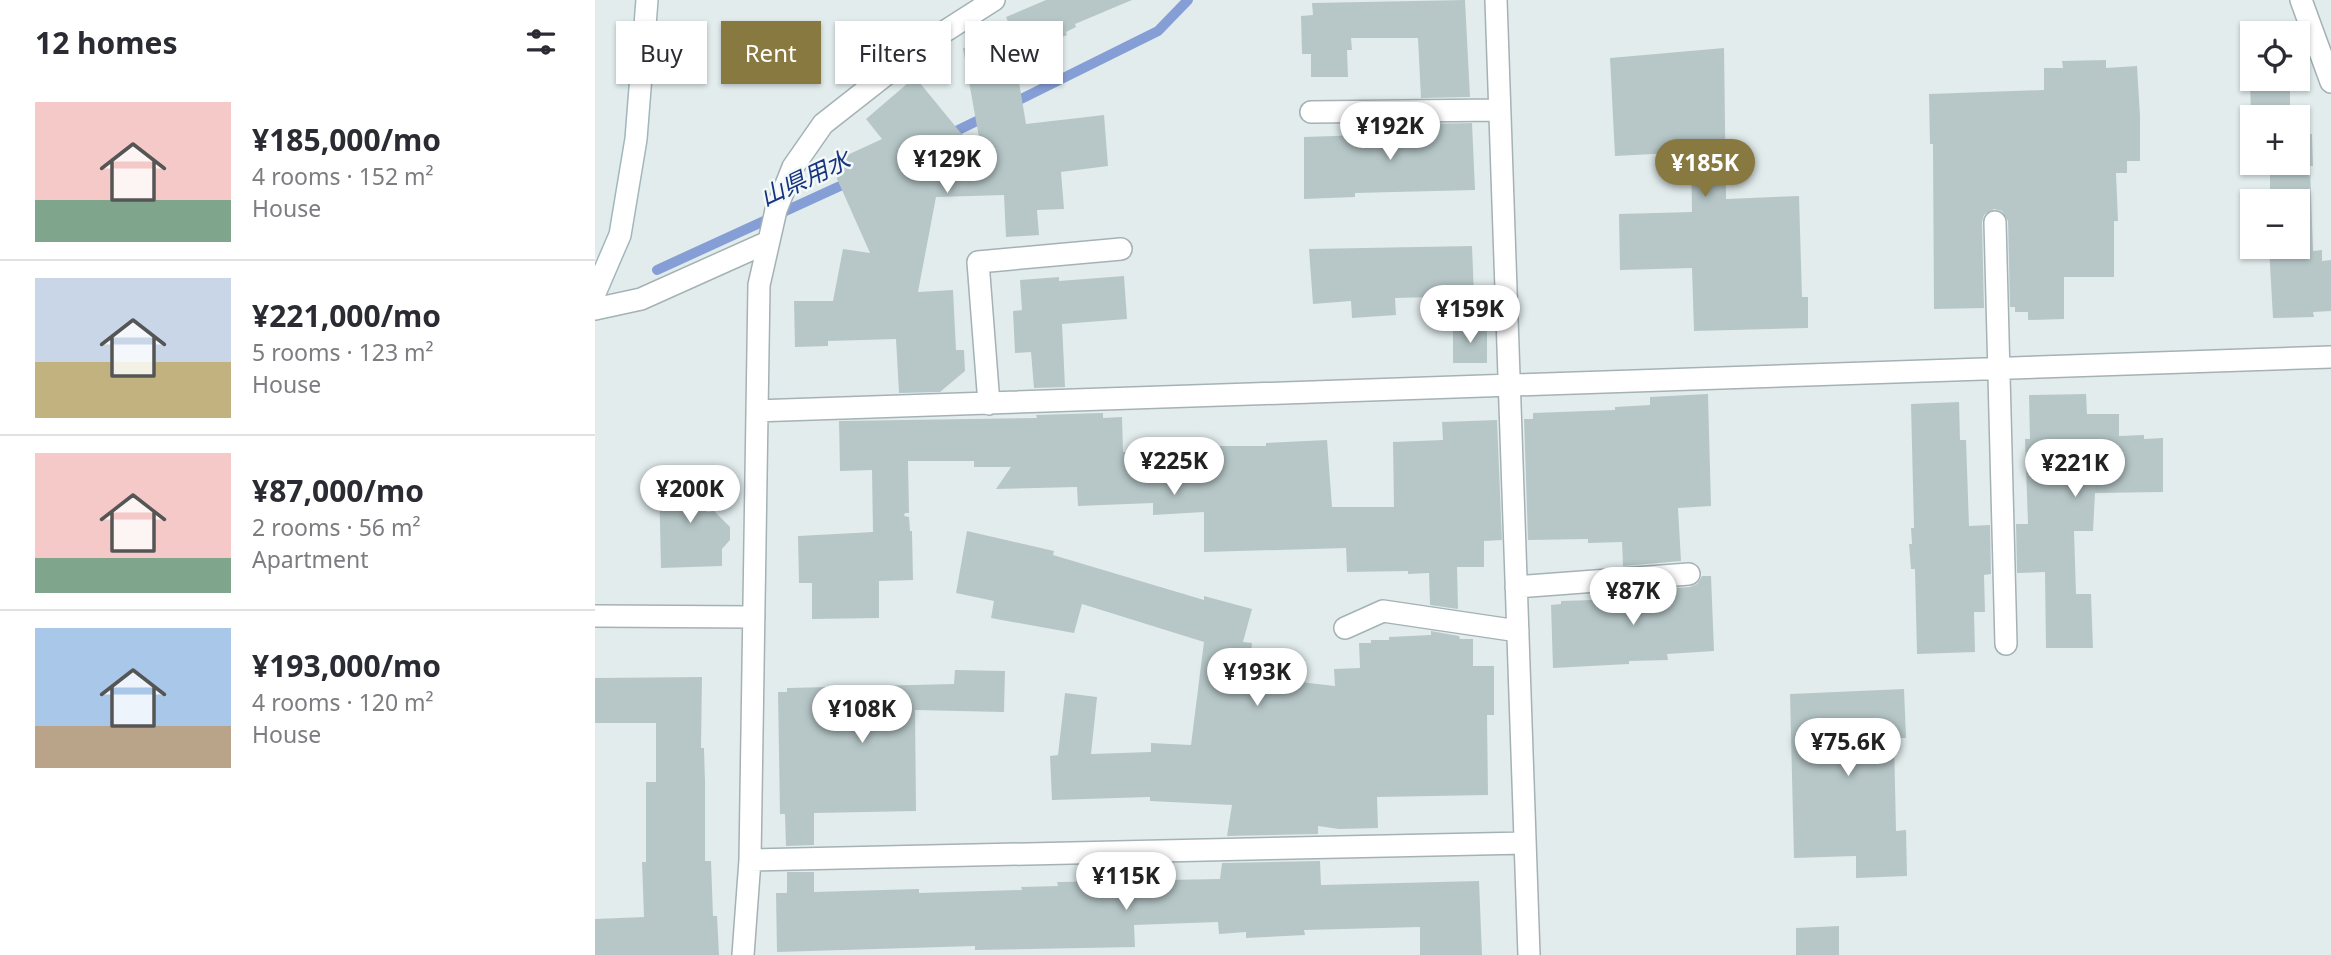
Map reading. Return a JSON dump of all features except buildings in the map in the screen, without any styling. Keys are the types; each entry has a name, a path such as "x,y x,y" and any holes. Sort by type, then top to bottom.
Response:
{"street":[{"path":"595,293 620,235 636,139 647,0"},
{"path":"743,955 750,860 759,285 772,226 793,167 823,124 925,44 994,0"},
{"path":"1496,0 1529,955"},
{"path":"2301,0 2331,82"},
{"path":"1311,112 1499,110"},
{"path":"1995,222 2006,644"},
{"path":"595,309 641,299 772,226"},
{"path":"989,404 978,262 1121,248"},
{"path":"757,411 2331,357"},
{"path":"1516,587 1689,574"},
{"path":"1345,628 1383,611 1518,631"},
{"path":"595,616 754,617"},
{"path":"750,860 1525,844"}],"waterway":[{"name":"山県用水","path":"1011,104 1158,31 1188,0"},
{"name":"山県用水","path":"948,135 987,116"},
{"name":"山県用水","path":"657,270 851,181"}]}
